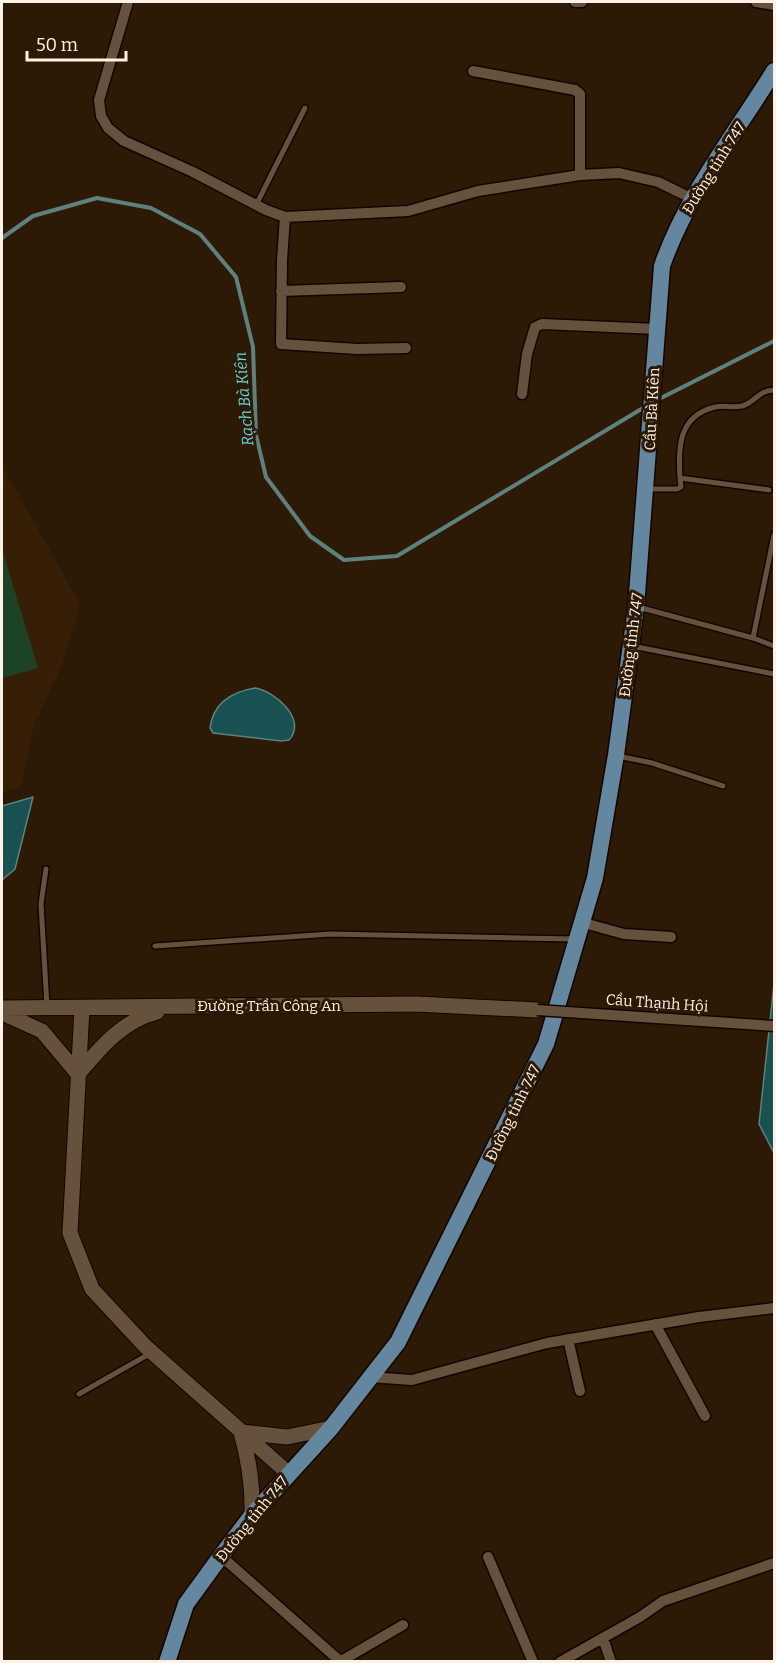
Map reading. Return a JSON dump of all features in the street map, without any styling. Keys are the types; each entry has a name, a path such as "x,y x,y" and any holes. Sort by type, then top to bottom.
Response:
{"main road":[{"name":"Đường tỉnh 747","path":"656,335 662,266 674,232 693,199 768,92 774,71"},
{"name":"Cầu Bà Kiên","path":"647,483 656,335"},
{"name":"Đường tỉnh 747","path":"167,1662 186,1604 220,1556 288,1473 331,1428 368,1377 398,1342 542,1054 581,931 595,878 616,755 631,645 647,483"}],"street":[{"path":"128,2 99,100 101,116 108,128 124,141 285,217 408,211 478,191 580,175 620,173 658,182 693,199"},
{"path":"575,2 582,2"},
{"path":"756,2 774,5"},
{"path":"472,71 575,90 580,94 580,175"},
{"path":"285,217 281,344 285,346 406,348"},
{"path":"281,291 401,287"},
{"path":"522,394 526,362 535,327 542,324 656,335"},
{"path":"581,931 671,938"},
{"name":"Đường Trần Công An","path":"2,1008 416,1004 537,1010"},
{"path":"78,1074 101,1047 125,1025 145,1015 176,1006"},
{"path":"82,1008 70,1233 92,1288 152,1352 288,1473"},
{"name":"Cầu Thạnh Hội","path":"537,1010 774,1026"},
{"path":"2,1013 42,1031 78,1074"},
{"path":"368,1377 412,1380 568,1339 774,1308"},
{"path":"656,1324 705,1416"},
{"path":"568,1339 580,1391"},
{"path":"241,1432 287,1437 331,1428"},
{"path":"241,1432 250,1464 253,1489 252,1515"},
{"path":"220,1556 341,1661 404,1626"},
{"path":"488,1557 532,1662"},
{"path":"560,1662 663,1601 774,1563"},
{"path":"603,1638 611,1662"}],"lane":[{"path":"256,205 305,108"},
{"path":"647,483 677,489 681,487 680,437 692,422 711,408 746,405 757,394 774,390"},
{"path":"680,478 769,490"},
{"path":"753,638 774,535"},
{"path":"636,607 753,638 774,646"},
{"path":"631,645 774,674"},
{"path":"616,755 652,763 723,786"},
{"path":"46,868 40,904 47,1008"},
{"path":"155,946 331,934 581,931"},
{"path":"79,1394 152,1352"}],"shaded area":[{"path":"2,465 80,604 62,665 34,725 21,787 2,792"}],"green space":[{"path":"2,549 38,668 2,678"}],"water":[{"path":"255,688 271,694 292,715 294,732 289,740 213,733 210,728 219,705 238,692"},
{"path":"33,797 15,869 2,880 2,806"},
{"path":"774,984 774,1153 759,1124"}],"waterway":[{"name":"Rạch Bà Kiên","path":"2,238 33,216 97,198 151,208 200,234 236,277 253,347 256,435 266,477 310,536 344,560 397,556 648,405"},
{"name":"Rạch Bà Kiên","path":"657,400 774,341"}]}
